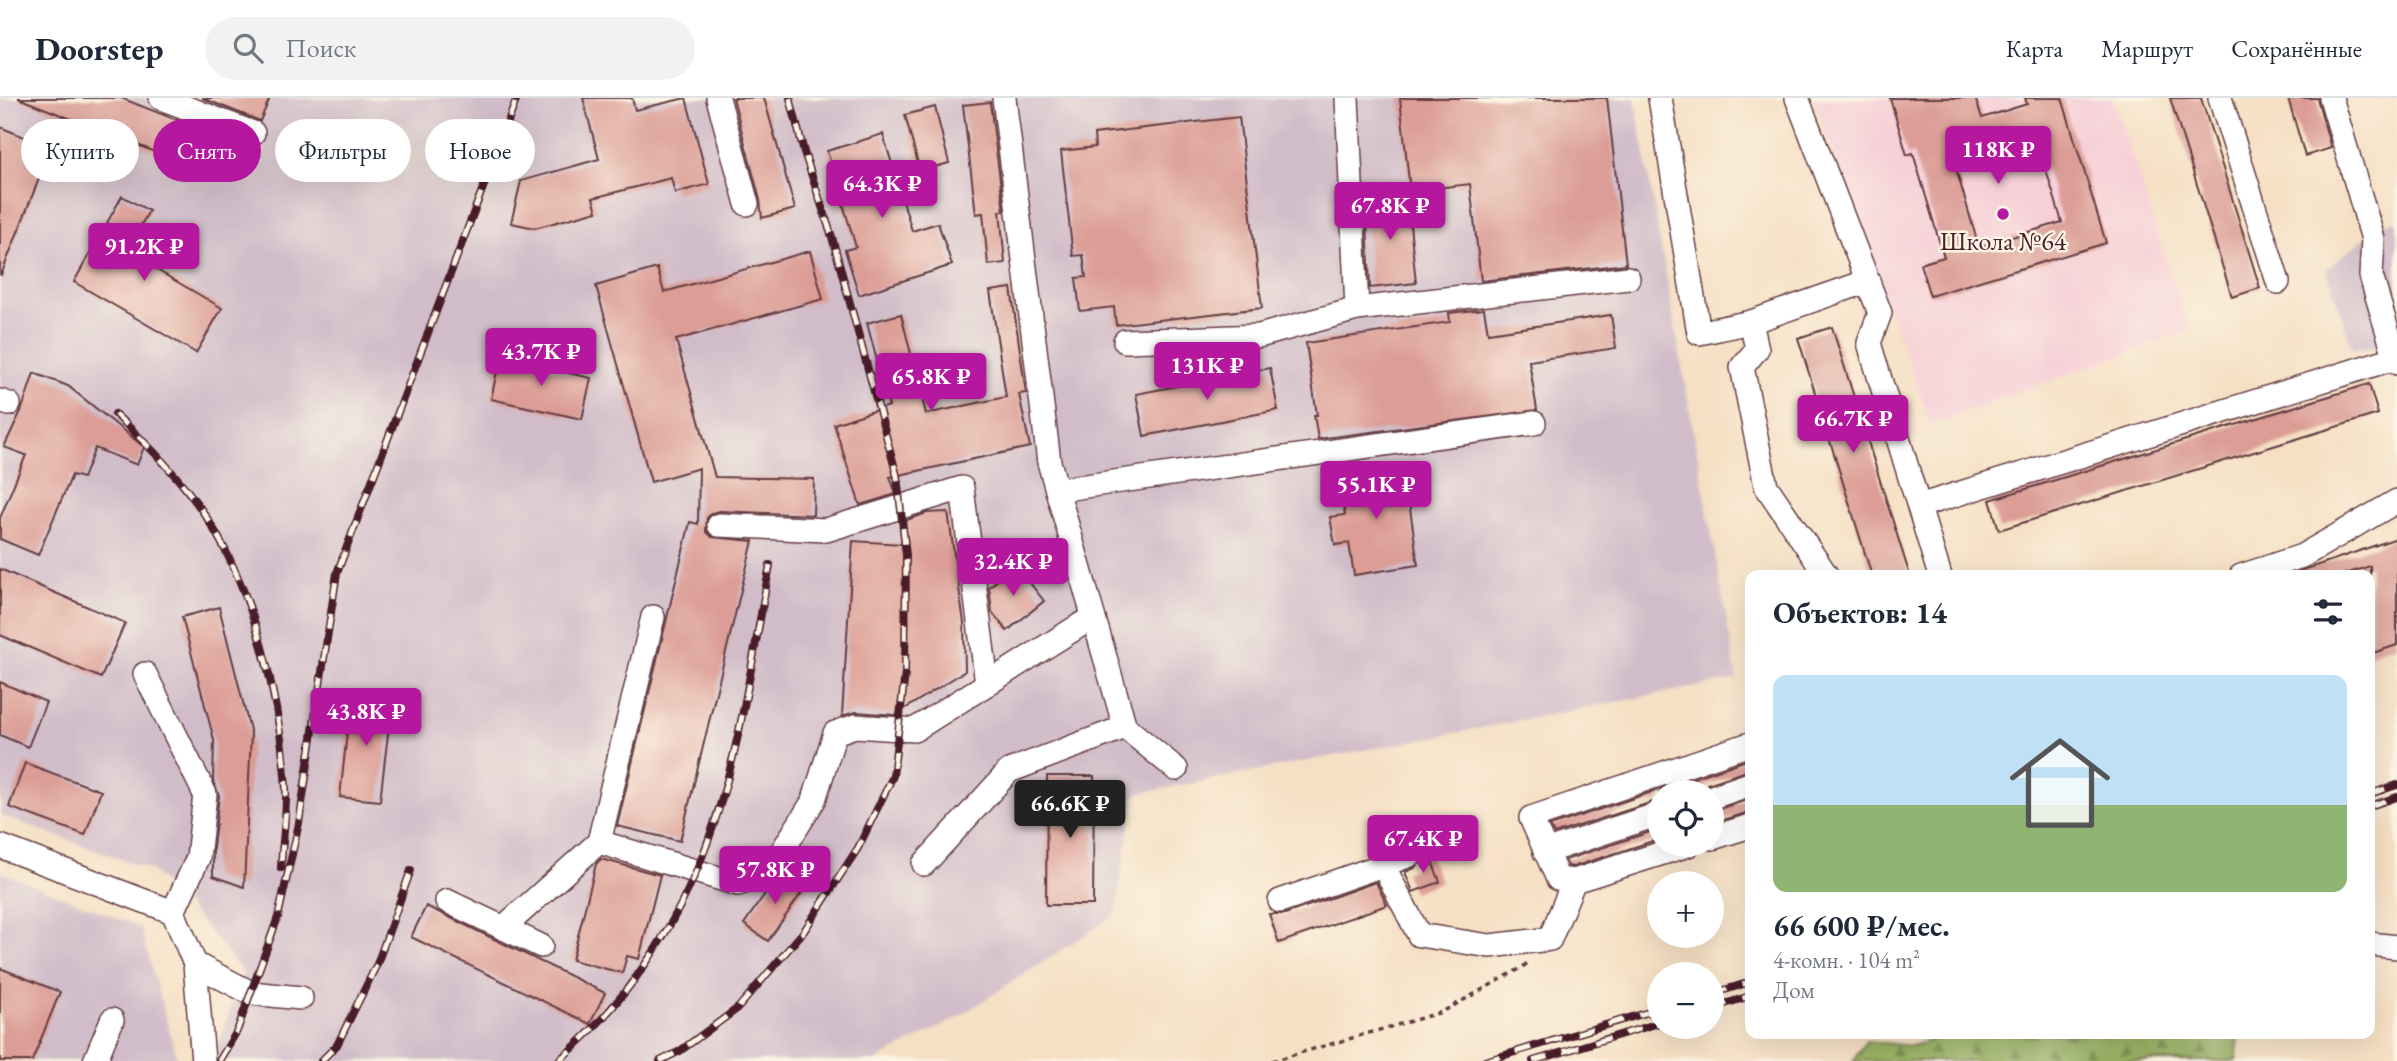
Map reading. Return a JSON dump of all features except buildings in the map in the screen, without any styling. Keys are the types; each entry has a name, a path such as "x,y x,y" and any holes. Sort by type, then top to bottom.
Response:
{"lane":[{"path":"161,98 215,119"},
{"path":"718,98 747,204"},
{"path":"1004,98 1049,462 1125,727 1176,769"},
{"path":"1347,98 1357,309"},
{"path":"1660,98 1699,333 1751,322 1868,281"},
{"path":"1797,98 1880,313 1869,343 1938,570"},
{"path":"2220,98 2278,282"},
{"path":"1919,506 2396,361 2371,276 2373,239 2331,98"},
{"path":"1125,341 1259,336 1357,309 1628,278"},
{"path":"1751,322 1757,349 1742,367 1766,486 1823,570"},
{"path":"1057,490 1534,423"},
{"path":"719,525 825,530 962,488 986,684"},
{"path":"2259,570 2302,556 2397,501"},
{"path":"503,928 599,842 653,617"},
{"path":"599,842 737,884 768,874 814,800 835,733 855,726 914,730 1093,617"},
{"path":"145,674 205,794 198,858 173,912"},
{"path":"924,864 1009,771 1125,727"},
{"path":"1650,857 1574,881 1558,879 1531,818 1745,746"},
{"path":"1724,793 1745,786"},
{"path":"1545,852 1647,818"},
{"path":"1724,834 1745,828"},
{"path":"0,846 173,912 195,964 203,1061"},
{"path":"1280,901 1410,855"},
{"path":"1383,865 1419,935 1490,946 1550,939 1574,881"},
{"path":"447,901 541,946"},
{"path":"2375,945 2397,947"},
{"path":"195,964 250,993 301,998"},
{"path":"95,1061 112,1020"}],"path":[{"path":"1272,1061 1442,1012 1522,967 1550,939"}],"shaded area":[{"path":"0,98 1635,98 1737,679 1135,794 1115,915 957,1018 875,1061 213,1061 243,972 186,904 151,870 0,815"},
{"name":"Школа №64","path":"1813,98 2113,98 2190,330 1931,424"},
{"path":"2397,220 2397,344 2353,350 2326,269 2378,227"},
{"path":"0,872 140,927 178,1061 0,1061"}],"green space":[{"path":"1936,1039 2238,1039 2236,1061 1853,1061 1866,1041 1911,1046"}],"railway":[{"path":"219,1061 237,1031 278,917 299,823 337,573 517,98"},
{"path":"660,1061 680,1051 738,1008 804,931 858,848 893,776 905,673 906,555 897,476 832,237 804,152 790,98"},
{"path":"115,414 164,463 207,518 239,579 252,613 271,684 283,754 286,798 281,868"},
{"path":"558,1061 627,990 664,934 695,875 718,810 737,741 770,565"},
{"path":"2375,792 2397,785"},
{"path":"2375,804 2397,797"},
{"path":"321,1061 337,1045 377,964 411,870"},
{"path":"1724,990 1745,984"},
{"path":"1724,1004 1745,998"},
{"path":"1485,1061 1647,1013"},
{"path":"1533,1061 1647,1027"}],"place":[{"name":"Школа №64","path":"2003,214"}]}
